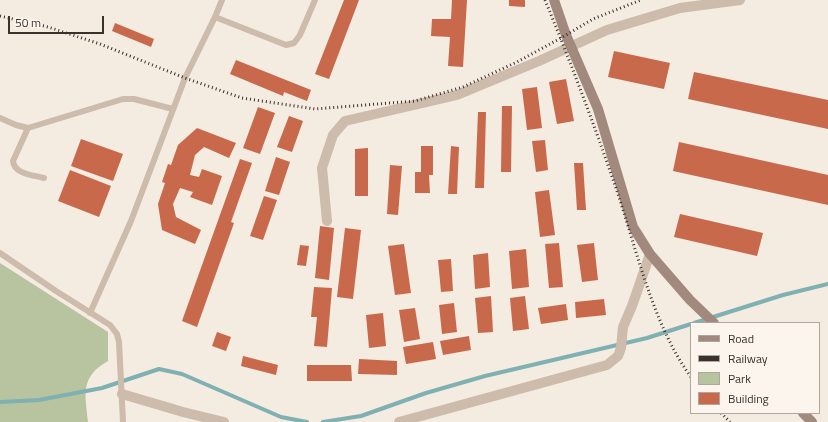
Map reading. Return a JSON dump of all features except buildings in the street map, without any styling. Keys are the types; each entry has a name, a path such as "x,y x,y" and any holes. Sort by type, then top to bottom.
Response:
{"street":[{"path":"554,0 566,35 598,109 634,227 650,254 690,300 713,322"},
{"path":"327,221 322,168 333,135 345,121 457,95 539,61 607,30 680,8 740,0"},
{"path":"399,422 607,365 618,356 623,327 650,254"},
{"path":"122,394 224,422"},
{"path":"804,414 812,422"}],"lane":[{"path":"90,313 131,221 172,109 185,78 222,0"},
{"path":"215,16 286,45 294,43 300,35 315,0"},
{"path":"0,118 28,128 123,99 134,99 172,109"},
{"path":"28,128 13,161 13,165 20,171 44,178"},
{"path":"0,253 110,326 117,334 119,342 124,422"}],"green space":[{"path":"0,263 108,332 108,361 93,373 86,387 88,422 0,422"}],"waterway":[{"path":"697,322 783,295 828,284"},
{"path":"323,422 361,416 426,393 485,376 647,338 690,324"},
{"path":"0,402 39,400 102,388 159,369 182,374 281,417 307,422"}],"railway":[{"path":"545,0 600,143 656,311 678,357 690,375"},
{"path":"0,16 48,27 100,44 185,78 242,98 315,109 415,101 463,87 517,62 593,19 641,0"},
{"path":"722,414 730,422"}]}
